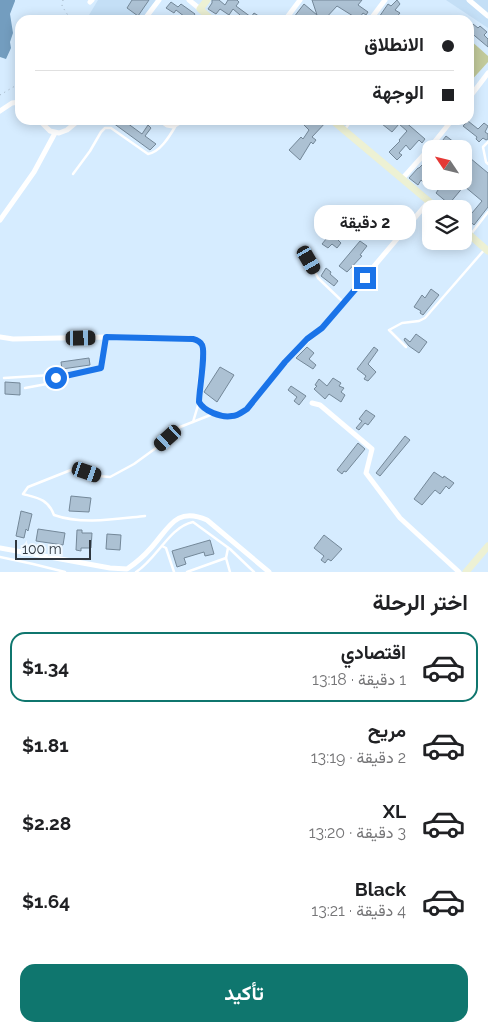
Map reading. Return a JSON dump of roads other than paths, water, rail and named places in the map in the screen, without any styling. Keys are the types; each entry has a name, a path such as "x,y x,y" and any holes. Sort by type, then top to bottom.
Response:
{"main road":[{"path":"207,0 200,9 207,15"},
{"path":"338,125 428,200"},
{"path":"472,237 487,250"},
{"path":"466,572 488,546"}],"street":[{"path":"148,15 159,0"},
{"path":"190,0 200,9"},
{"path":"289,15 300,0"},
{"path":"374,15 385,0"},
{"path":"469,0 488,16"},
{"path":"474,91 488,73"},
{"path":"0,112 15,103"},
{"path":"43,125 55,133 67,130 72,125"},
{"path":"168,125 176,125"},
{"path":"402,179 448,125"},
{"path":"0,220 34,172 55,133"},
{"path":"0,337 13,339 188,338 199,341 204,356 199,402 204,409 214,413 232,416 240,414 247,409 285,362 307,339 322,328 422,209"},
{"path":"312,403 320,404 372,449 366,473 400,518 458,572"},
{"path":"0,548 110,568 127,569 150,549 176,519 186,515 195,515 207,520 269,572"}],"lane":[{"path":"73,174 100,132 105,128 111,128 148,154 152,154 162,145 176,125"},
{"path":"344,130 348,125"},
{"path":"488,142 483,148 488,164"},
{"path":"472,228 488,212"},
{"path":"406,347 389,330 402,323 419,321 425,318 487,250"},
{"path":"309,260 318,278 344,303"},
{"path":"25,388 52,383 56,378 101,368 106,337"},
{"path":"4,378 51,375 56,378"},
{"path":"193,422 199,402"},
{"path":"145,516 100,520 62,518 54,515 50,505 40,498 23,494 28,487 76,468 98,476 110,477 134,464 180,427 214,413"},
{"path":"136,572 155,556 177,529 193,522 228,548 254,572"},
{"path":"162,546 166,548 174,572"},
{"path":"228,548 226,558 230,572"},
{"path":"0,557 65,572"},
{"path":"186,572 226,558"}]}
